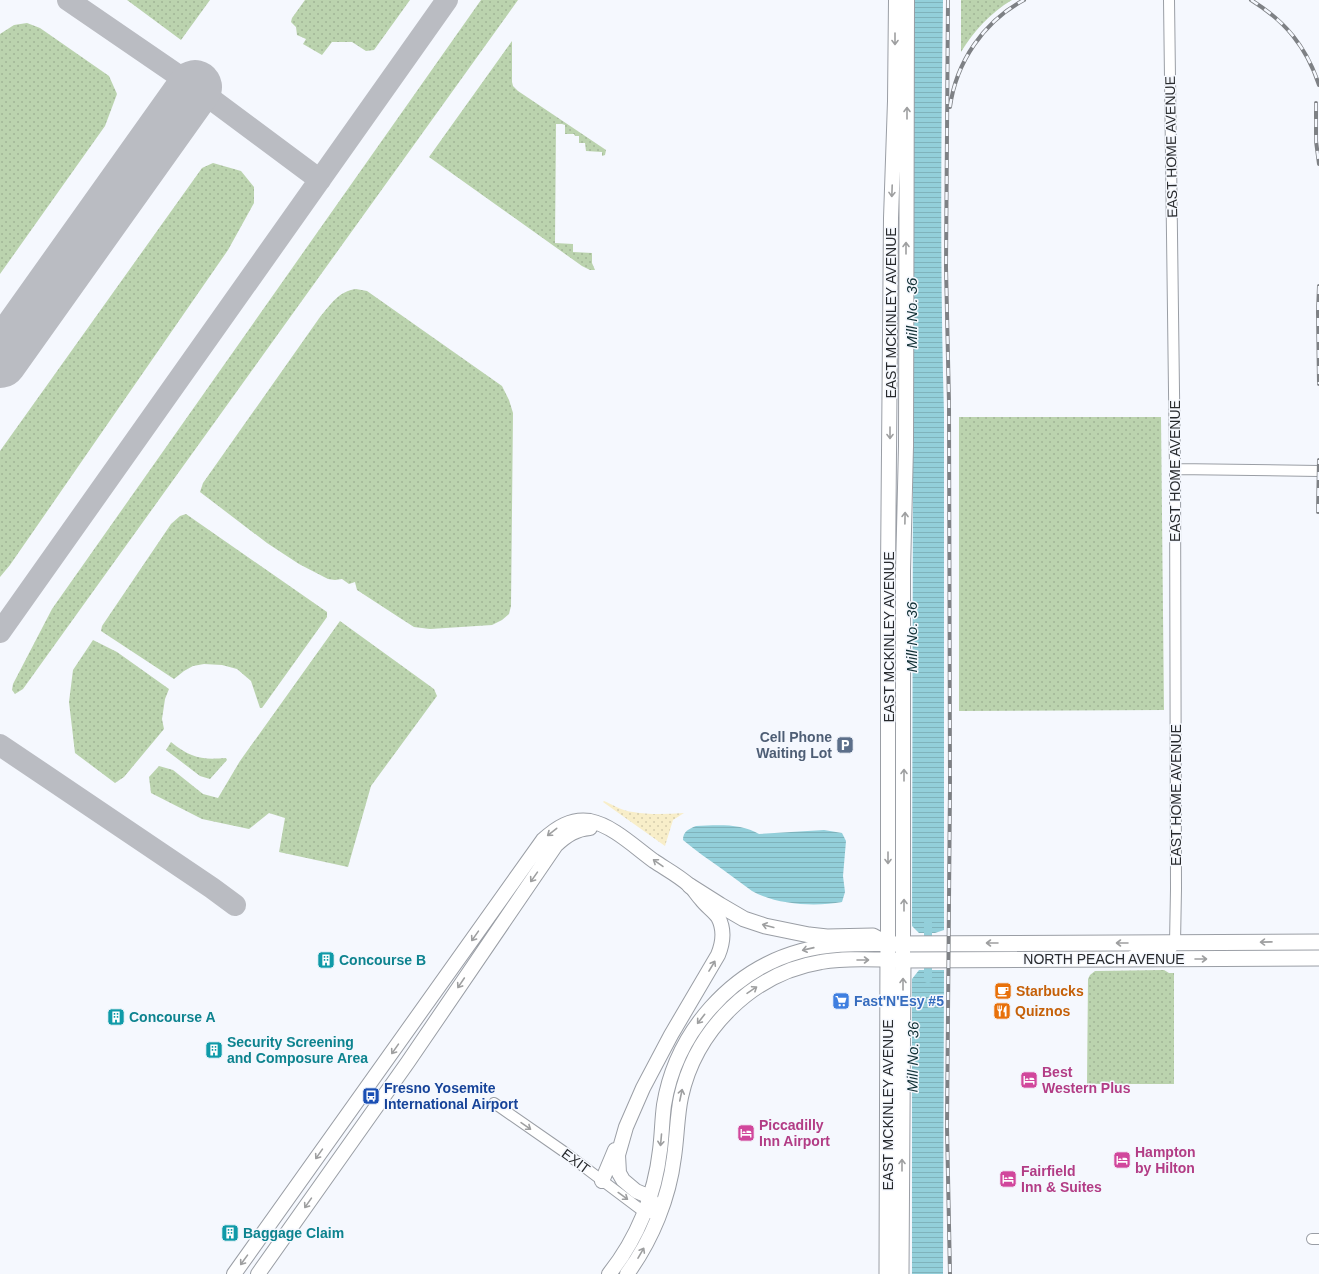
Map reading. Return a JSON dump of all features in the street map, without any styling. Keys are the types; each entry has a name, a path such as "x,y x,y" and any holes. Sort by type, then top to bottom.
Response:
{"main road":[{"name":"EAST MCKINLEY AVENUE","path":"887,1274 887,1177 896,960 903,944 903,564 906,446 906,336 896,0"},
{"name":"EAST MCKINLEY AVENUE","path":"901,1274 896,960 888,944 888,570 891,218 900,152 907,0"},
{"path":"891,218 897,268 897,326 899,333 906,336"},
{"path":"891,349 895,352 897,359 898,405 906,446"},
{"path":"234,1274 547,836 567,823 589,821 599,824 614,832 690,886 720,906 744,919 765,926 809,935 827,937 873,936 888,944"},
{"path":"258,1274 379,1103 556,845 566,836 585,828 599,828 614,832"},
{"path":"602,1181 643,1088 722,947 722,931 718,918 690,886"},
{"name":"NORTH PEACH AVENUE","path":"888,944 1319,942"},
{"path":"609,1274 626,1250 650,1197 659,1161 664,1104 674,1068 688,1038 698,1023 718,999 742,979 756,970 786,956 801,951 833,945 888,944"},
{"path":"1256,958 1281,952 1319,951"},
{"name":"NORTH PEACH AVENUE","path":"896,960 1319,958"},
{"path":"627,1274 648,1240 668,1188 684,1085 695,1057 720,1018 754,988 796,968 828,961 896,960"},
{"path":"417,1017 431,1027"},
{"path":"626,1127 618,1155 619,1173 629,1186 650,1197 658,1215"},
{"path":"887,1177 893,1185 894,1192 894,1254 898,1274"}],"street":[{"name":"EAST HOME AVENUE","path":"1169,0 1175,469 1175,943"},
{"path":"1175,469 1319,471"},
{"path":"1128,959 1138,952 1170,950 1175,943"},
{"name":"EXIT","path":"494,1103 644,1212 658,1215"}],"green space":[{"path":"127,0 210,0 181,40"},
{"path":"305,0 410,0 374,50 366,51 352,42 332,42 322,55 303,44 306,39 297,35 296,27 291,22 292,18"},
{"path":"481,0 518,0 23,689 15,694 12,690 13,684 52,609"},
{"path":"961,0 1012,0 983,23 961,52"},
{"path":"27,23 40,28 109,76 117,94 105,126 0,274 0,34 14,25"},
{"path":"512,41 513,86 518,91 606,150 605,155 602,156 602,152 586,151 585,143 579,143 579,136 575,136 574,134 565,134 565,125 556,124 555,243 573,244 573,252 592,253 592,263 595,270 590,270 582,266 429,157"},
{"path":"213,163 241,171 254,187 254,203 228,250 10,565 0,577 0,451 202,168"},
{"path":"356,289 367,291 502,386 509,400 513,413 511,606 509,614 502,620 492,625 430,629 414,627 357,590 355,582 349,584 342,579 328,579 299,564 267,543 200,492 203,483 320,317 340,295"},
{"path":"959,417 1161,417 1164,710 959,711"},
{"path":"186,514 327,612 327,617 262,708 260,708 251,681 237,669 222,665 204,664 193,666 174,679 101,631 102,626 171,524 180,516"},
{"path":"340,621 434,689 437,696 371,786 348,867 279,852 285,818 269,813 249,829 202,819 151,793 149,777 159,766 173,770 203,794 218,798 240,761"},
{"path":"93,640 117,652 169,689 165,699 162,719 164,729 124,777 115,783 75,753 69,702 73,670"},
{"path":"171,742 185,752 197,757 210,759 226,758 227,760 210,779 200,776 166,750"},
{"path":"1164,970 1169,973 1174,973 1174,1084 1087,1084 1088,979 1090,975 1095,971"}],"sand":[{"path":"604,801 622,809 639,813 684,813 673,820 665,846 603,802"}],"water":[{"path":"914,0 943,0 941,206 944,413 944,930 935,933 919,933 912,926"},
{"path":"696,826 737,826 752,830 759,834 824,830 842,833 846,841 843,876 845,892 842,902 832,904 796,904 762,896 752,891 683,840 685,832"},
{"path":"919,970 944,970 943,1274 912,1274 912,979"}],"waterway":[{"name":"Mill No. 36","path":"928,923 928,979"}],"taxiway":[{"path":"68,0 195,87 320,180"},
{"path":"0,632 447,0"},
{"path":"0,745 235,905"}],"runway":[{"path":"0,361 195,87"}],"railway":[{"path":"948,0 946,267 949,404 950,786 947,1127 950,1274"},
{"path":"950,107 958,74 974,44 996,19 1024,0"},
{"path":"1251,0 1274,17 1293,36 1308,58 1319,85"},
{"path":"1316,103 1316,141 1319,164"},
{"path":"1319,286 1319,384"},
{"path":"1318,512 1319,460"}],"place":[{"name":"Cell Phone Waiting Lot","path":"845,745"},
{"name":"Concourse B","path":"326,960"},
{"name":"Starbucks","path":"1003,991"},
{"name":"Fast'N'Esy #5","path":"841,1001"},
{"name":"Quiznos","path":"1002,1011"},
{"name":"Concourse A","path":"116,1017"},
{"name":"Security Screening and Composure Area","path":"214,1050"},
{"name":"Best Western Plus","path":"1029,1080"},
{"name":"Fresno Yosemite International Airport","path":"371,1096"},
{"name":"Piccadilly Inn Airport","path":"746,1133"},
{"name":"Hampton by Hilton","path":"1122,1160"},
{"name":"Fairfield Inn & Suites","path":"1008,1179"},
{"name":"Baggage Claim","path":"230,1233"}]}
